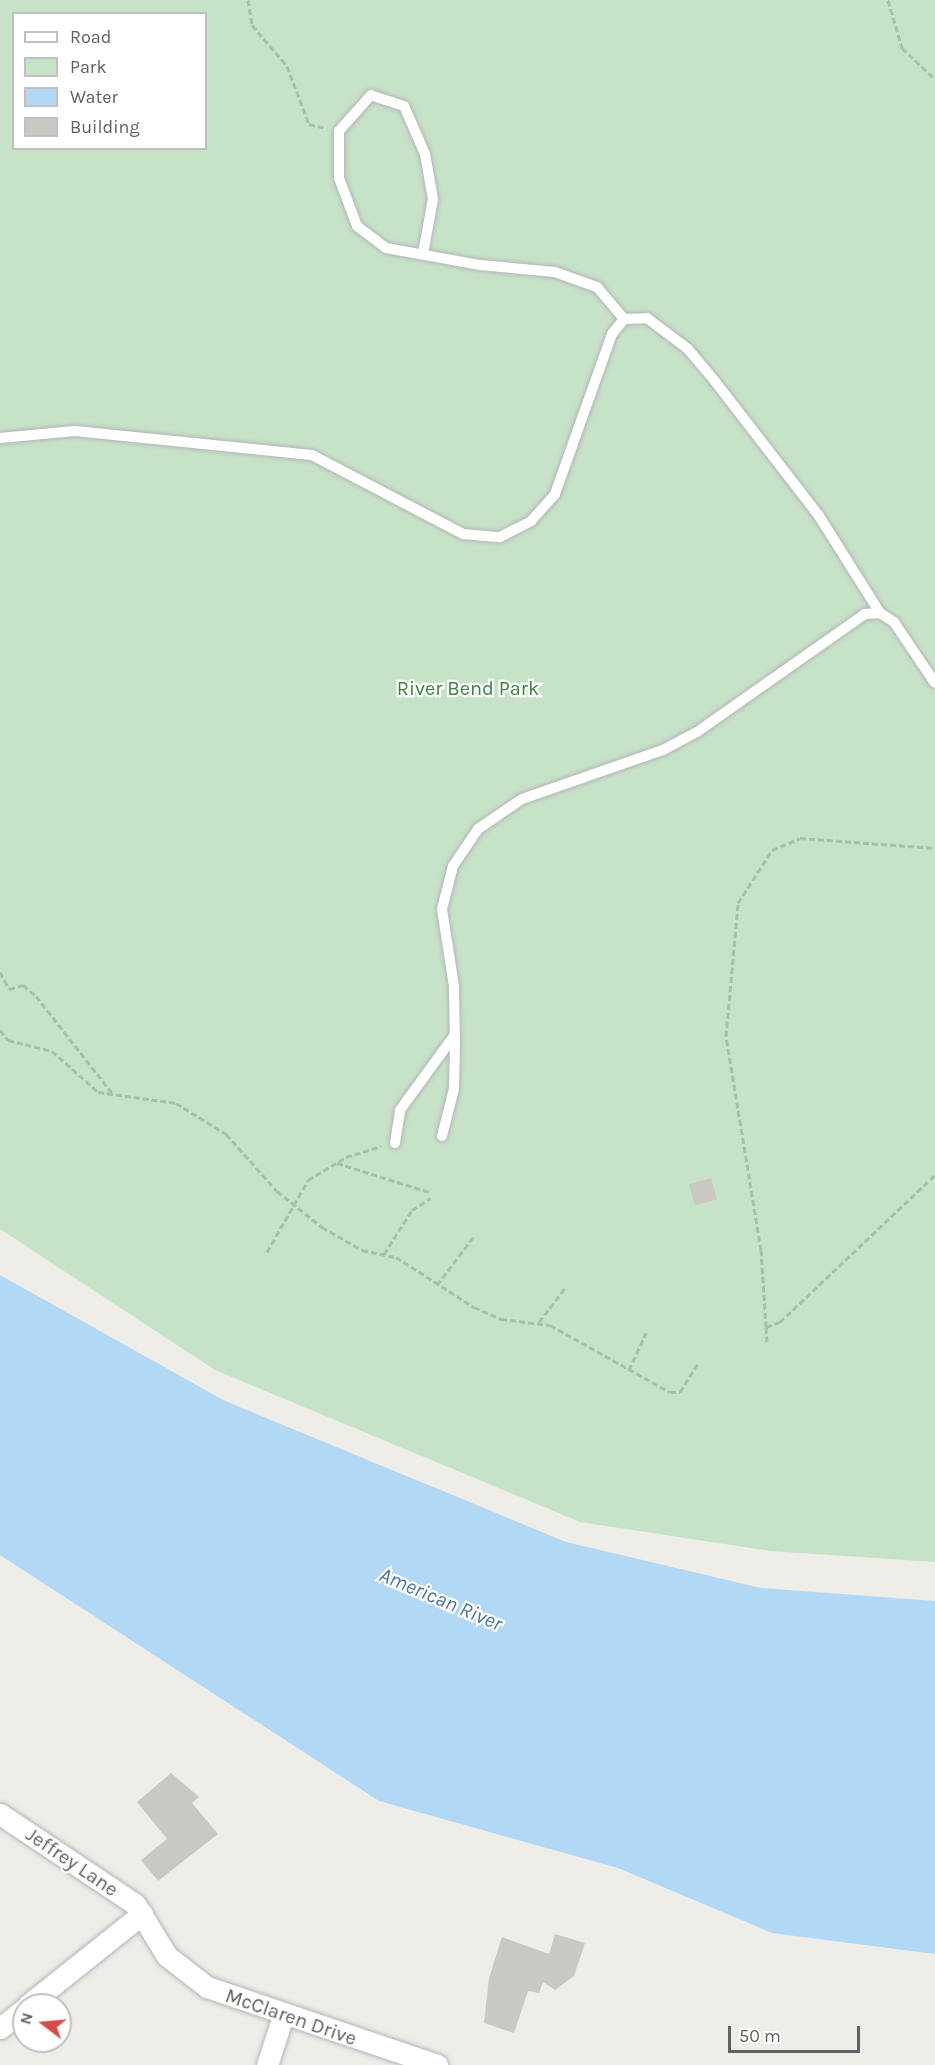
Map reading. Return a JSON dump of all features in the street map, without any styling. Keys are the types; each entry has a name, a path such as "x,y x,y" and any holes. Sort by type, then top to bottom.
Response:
{"street":[{"name":"Jeffrey Lane","path":"0,1814 142,1914"},
{"path":"43,1993 142,1914"},
{"name":"McClaren Drive","path":"142,1914 153,1939 182,1970 233,2000 437,2065"},
{"path":"267,2065 283,2016"},
{"path":"0,2028 12,2018"}],"lane":[{"path":"423,254 433,199 425,154 404,106 371,95 339,131 339,178 357,226 386,248 423,254 555,272 597,286 624,319"},
{"path":"0,438 75,431 312,455 463,534 500,537 531,521 555,494 612,334 624,319 647,318 688,349 819,516 880,614 894,622 935,683"},
{"path":"442,1136 454,1089 454,986 442,909 453,866 478,829 522,799 663,750 697,732 857,617 880,614"},
{"path":"395,1143 400,1110 454,1036"}],"path":[{"path":"248,0 252,25 287,66 309,124 339,131"},
{"path":"888,0 902,48 935,79"},
{"path":"767,1342 761,1250 726,1036 727,981 738,903 772,850 800,838 935,848"},
{"path":"0,972 9,989 23,985 36,996 113,1095"},
{"path":"0,1030 8,1040 52,1051 98,1092 176,1103 226,1134 292,1201 341,1239 384,1254 501,1318 539,1322 629,1370 680,1392 698,1363"},
{"path":"267,1252 292,1201 308,1180 335,1163 395,1143"},
{"path":"335,1163 379,1172 429,1192"},
{"path":"766,1327 780,1322 935,1175"},
{"path":"384,1254 412,1210 431,1198"},
{"path":"437,1285 474,1236"},
{"path":"539,1322 565,1288"},
{"path":"629,1370 646,1333"}],"green space":[{"name":"River Bend Park","path":"0,0 935,0 935,1562 770,1551 580,1522 215,1370 0,1229"}],"water":[{"name":"American River","path":"0,1275 225,1401 566,1542 761,1588 935,1601 935,1954 772,1933 618,1868 379,1801 0,1555"}],"building":[{"path":"711,1178 717,1199 695,1205 689,1184"},
{"path":"171,1773 199,1797 192,1803 218,1834 158,1881 141,1860 167,1839 137,1802"},
{"path":"555,1934 585,1943 574,1976 555,1990 543,1982 539,1993 528,1991 514,2033 484,2023 489,1978 502,1937 549,1954"}]}
